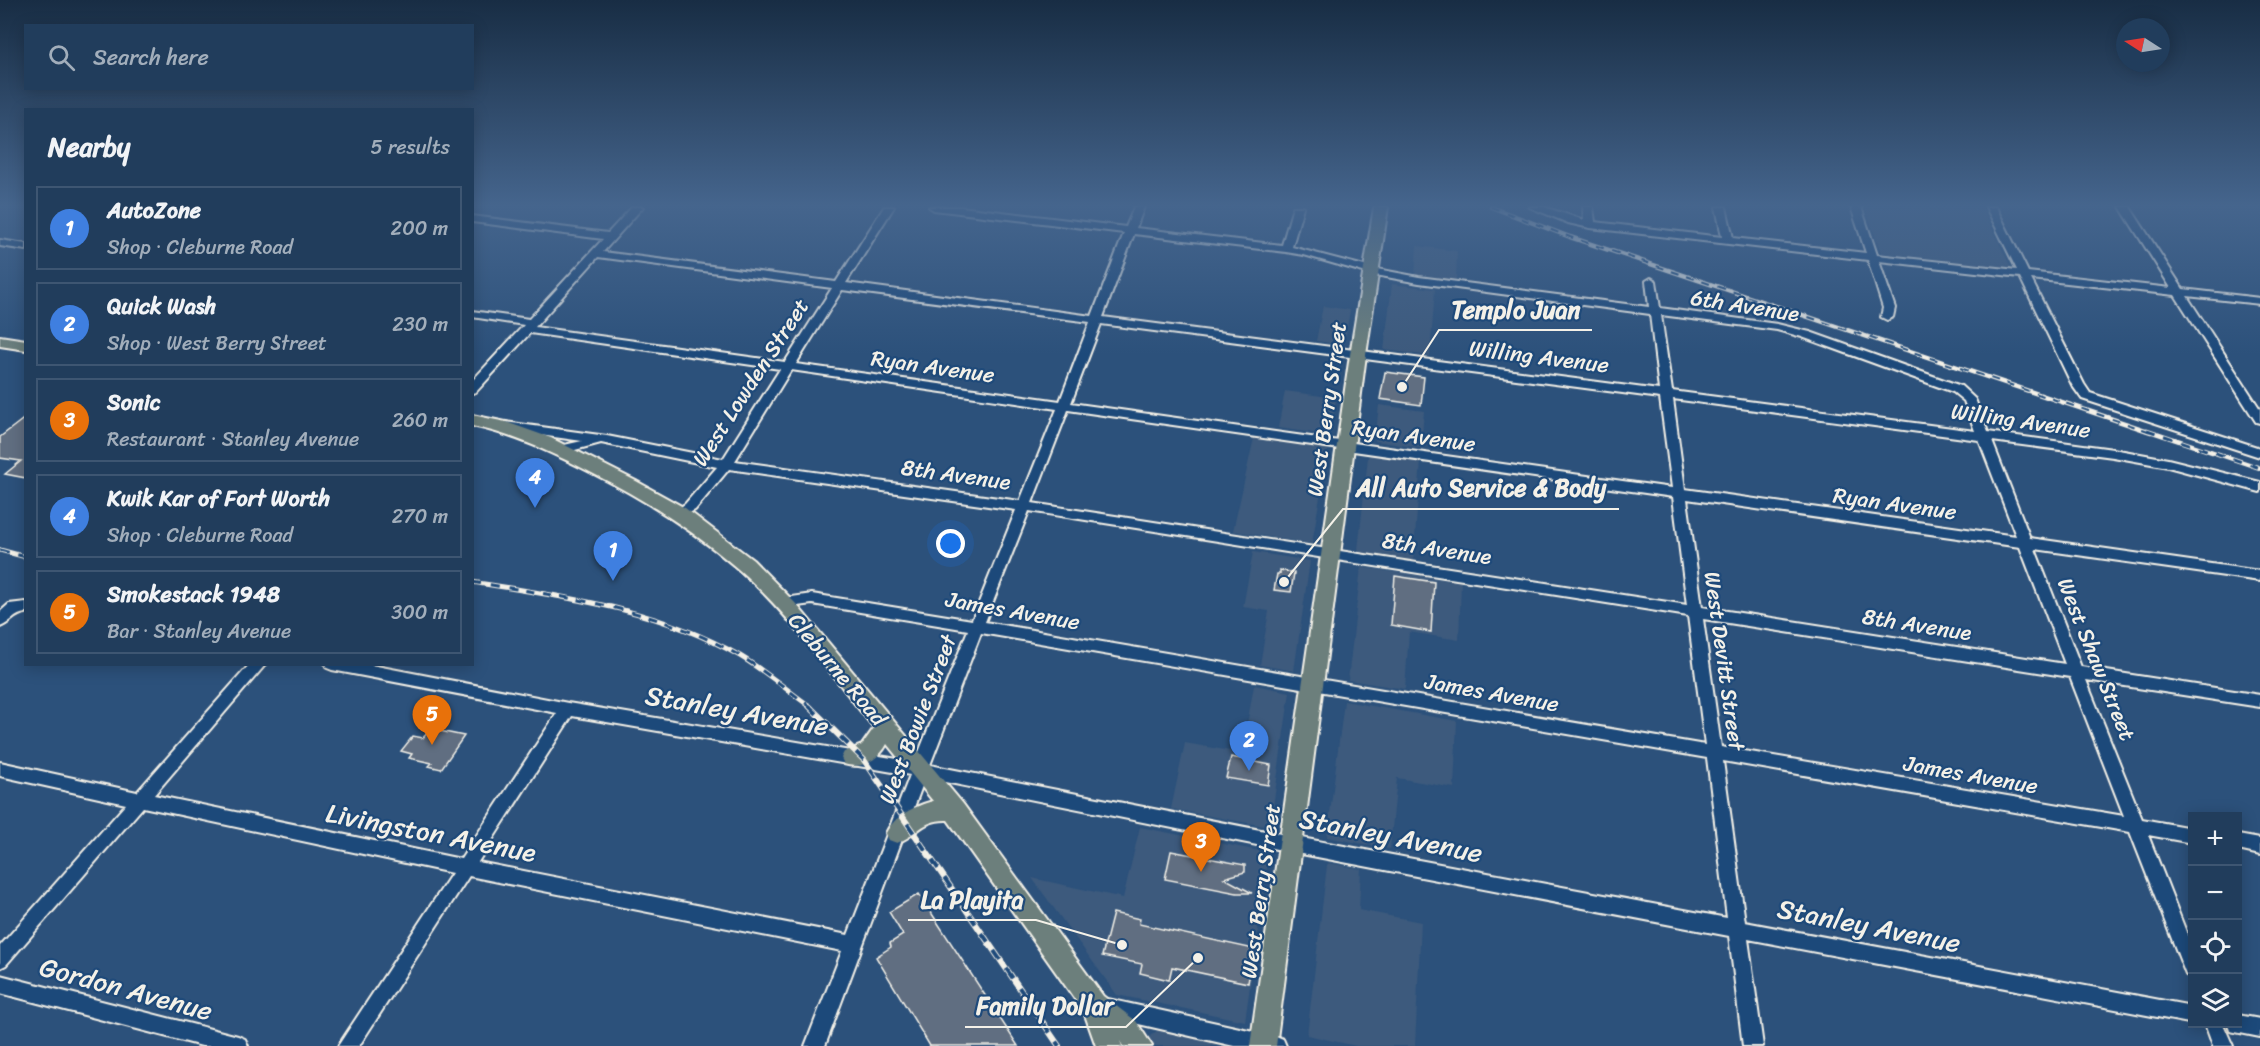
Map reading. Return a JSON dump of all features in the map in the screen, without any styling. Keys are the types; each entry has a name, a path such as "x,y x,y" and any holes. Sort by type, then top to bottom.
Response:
{"main road":[{"name":"West Berry Street","path":"1267,1045 1291,844 1373,256"},
{"path":"0,340 24,345"},
{"name":"8th Avenue","path":"474,420 500,426"},
{"name":"Cleburne Road","path":"500,426 560,450 630,485 679,513 746,565 783,603 955,811 1094,1005 1109,1046"},
{"path":"852,758 861,758 871,751 879,742 885,726"},
{"path":"897,833 924,812 955,811"},
{"name":"Cleburne Road","path":"1094,1005 1127,1030 1139,1046"}],"street":[{"path":"474,387 594,256"},
{"name":"Willing Avenue","path":"610,256 2124,455 2260,487"},
{"name":"West Lowden Street","path":"679,513 690,507 726,464 858,256"},
{"name":"West Bowie Street","path":"815,1046 1121,256"},
{"name":"6th Avenue","path":"1318,256 1370,271 1419,280 1777,327 1806,334 1939,381"},
{"path":"1863,256 2260,301"},
{"path":"2015,256 2024,274"},
{"path":"2156,256 2260,420"},
{"path":"1874,257 1889,309 1887,317"},
{"name":"Willing Avenue","path":"2024,274 2078,385 2086,396 2260,453"},
{"name":"West Devitt Street","path":"1651,282 1753,1046"},
{"name":"Ryan Avenue","path":"474,314 530,326 788,366 2260,576"},
{"name":"West Shaw Street","path":"1939,381 1957,389 1969,399 2188,956"},
{"name":"8th Avenue","path":"500,426 607,441 726,464 1024,506 2260,701"},
{"name":"8th Avenue","path":"560,450 607,441"},
{"name":"James Avenue","path":"783,603 812,599 2188,834"},
{"path":"0,621 13,607"},
{"path":"0,959 257,666"},
{"name":"Stanley Avenue","path":"342,666 568,709 920,770 1291,844 2188,1014"},
{"path":"348,1046 568,709"},
{"name":"Livingston Avenue","path":"0,769 465,867 853,945"},
{"path":"2242,844 2260,847"},
{"name":"Gordon Avenue","path":"0,984 238,1046"},
{"path":"1094,1005 1267,1045"},
{"path":"2242,1024 2260,1028"},
{"path":"2216,1028 2223,1046"}],"shaded area":[{"path":"1416,256 1457,256 1456,281 1415,276"},
{"path":"1905,256 2005,256 2011,268"},
{"path":"1392,284 1435,289 1430,356 1384,350"},
{"path":"1323,306 1350,310 1344,345 1316,341"},
{"path":"1285,391 1336,398 1330,435 1278,428"},
{"path":"1379,405 1424,411 1421,448 1375,441"},
{"path":"1254,438 1328,449 1312,544 1233,531"},
{"path":"1371,454 1421,461 1413,562 1362,555 1358,550 1368,457"},
{"path":"1253,552 1310,561 1294,671 1260,665 1269,611 1243,607"},
{"path":"1361,567 1461,582 1459,640 1409,632 1405,689 1348,680"},
{"path":"1254,685 1290,692 1270,827 1171,809 1185,743 1242,753"},
{"path":"1344,701 1457,721 1454,788 1397,778 1390,849 1327,837"},
{"path":"1140,827 1269,853 1245,1021 1117,995 1032,878 1123,898"},
{"path":"1329,863 1361,869 1359,910 1421,922 1415,1046 1356,1046 1307,1035"},
{"path":"1158,1030 1230,1046 1152,1046 1149,1042 1150,1036"}],"building":[{"path":"1385,372 1424,377 1421,405 1380,399"},
{"path":"24,419 24,478 5,474 21,461 0,458 0,437"},
{"path":"1280,570 1294,573 1291,592 1274,590"},
{"path":"1395,576 1434,582 1431,632 1391,625"},
{"path":"430,729 464,736 441,769 429,766 432,763 409,758 412,754 401,751 413,736 423,738"},
{"path":"1231,757 1271,765 1268,785 1226,778"},
{"path":"1171,851 1245,865 1245,872 1224,878 1252,893 1237,893 1165,879"},
{"path":"919,894 1018,1046 930,1046 876,957 891,947 890,943 903,935 889,912"},
{"path":"1113,913 1140,919 1139,924 1254,949 1248,983 1172,967 1169,980 1140,973 1142,964 1102,956"}],"railway":[{"path":"1626,256 2151,432"},
{"path":"2147,430 2260,468"},
{"path":"0,550 24,556"},
{"path":"474,582 576,599 643,615 676,626 740,656 811,707"},
{"path":"809,706 864,760 1059,1046"}],"place":[{"name":"Templo Juan","path":"1402,387"},
{"name":"Kwik Kar of Fort Worth","path":"535,508"},
{"name":"AutoZone","path":"613,581"},
{"name":"All Auto Service & Body","path":"1284,582"},
{"name":"Smokestack 1948","path":"432,745"},
{"name":"Quick Wash","path":"1249,771"},
{"name":"Sonic","path":"1201,872"},
{"name":"La Playita","path":"1122,945"},
{"name":"Family Dollar","path":"1198,958"}]}
